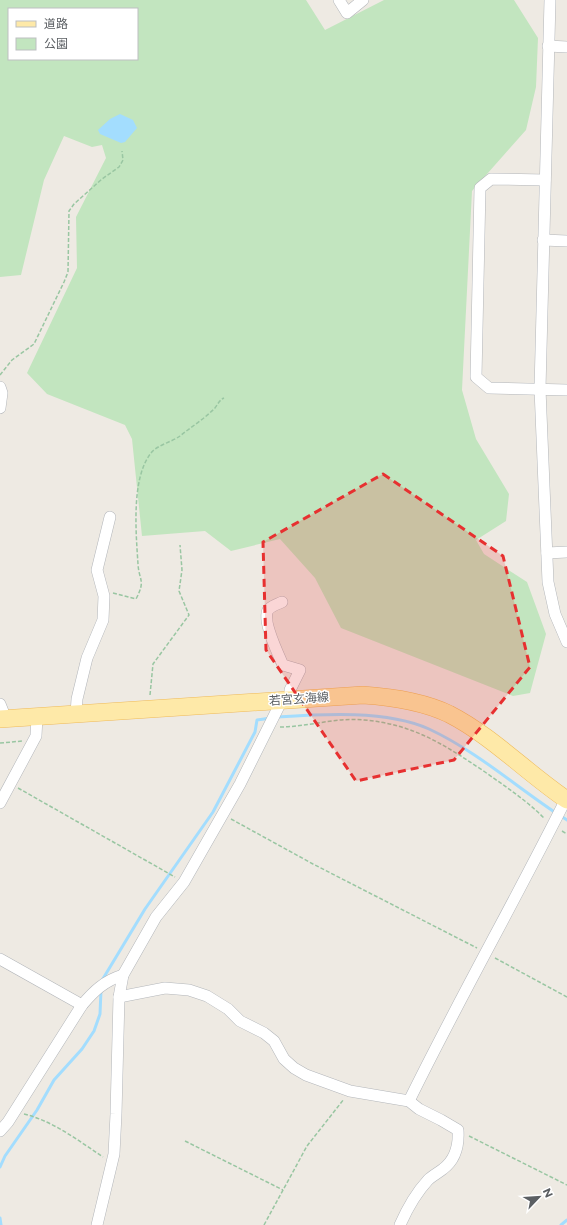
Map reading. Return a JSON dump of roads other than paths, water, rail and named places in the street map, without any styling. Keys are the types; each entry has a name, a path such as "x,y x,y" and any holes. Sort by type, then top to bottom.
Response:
{"main road":[{"name":"若宮玄海線","path":"2,714 37,717 363,695 397,698 427,706 448,714 466,724 498,746 566,800"}],"street":[{"path":"339,0 347,12 363,0"},
{"path":"550,0 540,389 549,589 555,614 567,642"},
{"path":"548,46 567,47"},
{"path":"545,180 491,179 480,188 476,376 489,388 567,390"},
{"path":"543,240 567,241"},
{"path":"0,387 2,393 0,408"},
{"path":"76,714 77,699 87,658 103,620 104,596 97,570 110,517"},
{"path":"547,553 567,552"},
{"path":"97,1225 112,1161 116,1114 119,997 122,975 156,918 184,882 223,814 271,724 286,700 300,670 283,665 267,624 266,615 269,609 282,602"},
{"path":"0,803 36,736 37,717"},
{"path":"409,1101 443,1032 566,800"},
{"path":"0,959 82,1005"},
{"path":"0,1131 15,1112 82,1005 96,988 111,979 122,975"},
{"path":"119,997 165,988 189,990 207,996 228,1009 240,1021 264,1033 274,1041 284,1059 294,1068 306,1075 350,1091 409,1101 419,1109 458,1130 459,1140 452,1159 445,1168 428,1179 415,1197 400,1225"}],"water":[{"path":"120,114 133,120 137,128 125,142 121,143 100,134 98,130 110,119"}],"waterway":[{"path":"277,717 334,714 375,716 412,723 429,729 463,747 556,813"},
{"path":"101,982 145,909 213,812 255,732 257,720 271,718"},
{"path":"561,816 567,820"},
{"path":"0,1167 5,1156 37,1110 54,1080 82,1049 94,1031 100,1014 101,990"},
{"path":"0,1218 1,1225"},
{"path":"561,1225 567,1220"}]}
